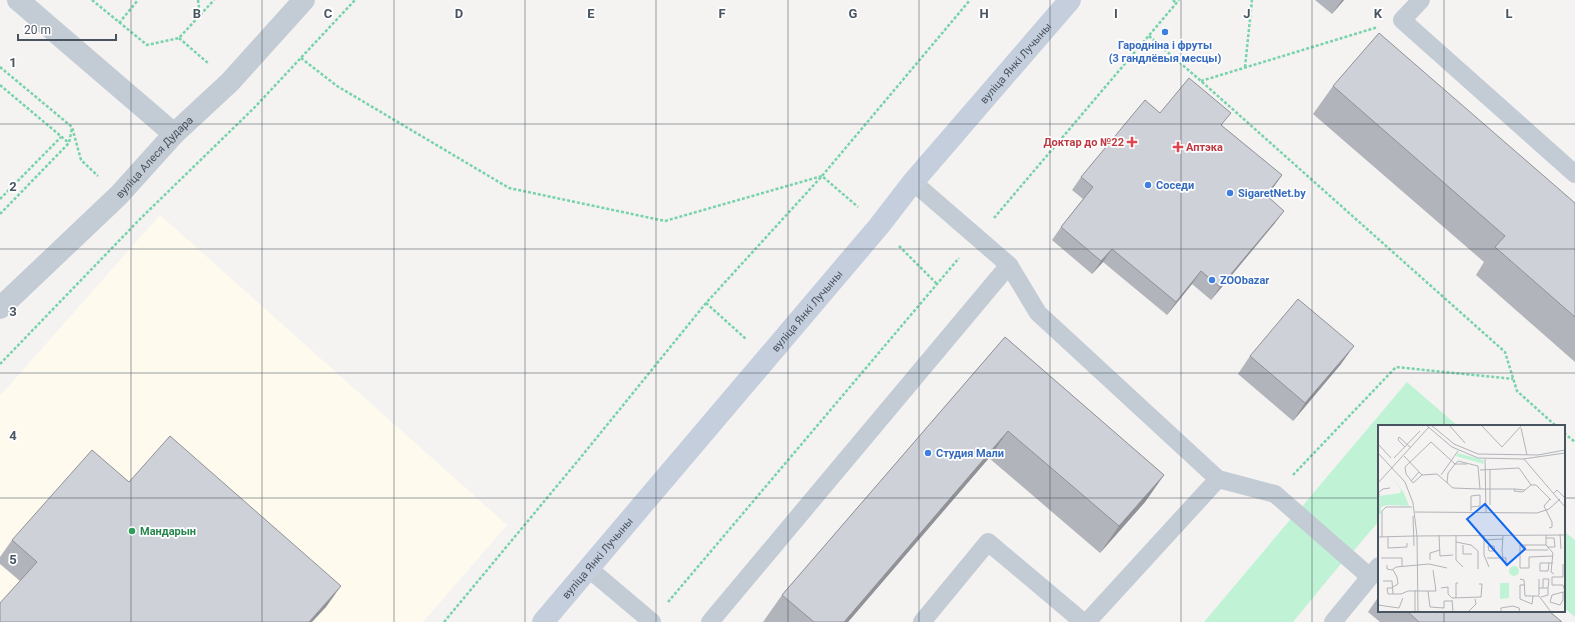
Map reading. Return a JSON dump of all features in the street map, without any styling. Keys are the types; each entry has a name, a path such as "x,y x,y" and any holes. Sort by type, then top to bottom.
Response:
{"main road":[{"name":"вуліца Янкі Лучыны","path":"542,622 879,226 913,182 1070,0"}],"street":[{"path":"18,0 174,134"},
{"name":"вуліца Алеся Дудара","path":"0,308 119,196 174,134 230,82 304,0"}],"lane":[{"path":"1421,0 1402,20 1575,174"},
{"path":"913,182 1009,265 1038,313 1218,479 1275,494 1375,571 1333,622"},
{"path":"710,622 1009,265"},
{"path":"1088,622 1218,479"},
{"path":"922,622 988,542 1084,622"},
{"path":"588,568 651,622"}],"path":[{"path":"92,0 147,46 180,38 214,0"},
{"path":"119,23 138,0"},
{"path":"198,0 200,15"},
{"path":"0,364 141,218 254,108 355,0"},
{"path":"444,622 706,303 822,176 970,0"},
{"path":"1173,0 1176,3"},
{"path":"651,622 1179,0"},
{"path":"1245,67 1252,0"},
{"path":"1201,80 1402,20"},
{"path":"1149,36 1201,80 1505,352 1517,391 1555,425"},
{"path":"301,58 337,86 509,188 665,221 822,176"},
{"path":"0,67 72,127 69,143 0,214"},
{"path":"0,85 69,143"},
{"path":"0,199 61,137"},
{"path":"706,303 766,357"},
{"path":"1275,494 1396,367 1513,379"},
{"path":"1565,434 1575,442"}],"shaded area":[{"path":"160,215 507,525 423,622 0,622 0,396"}],"green space":[{"path":"1407,382 1457,425 1378,425 1378,522 1351,554 1299,510"},
{"path":"1294,515 1345,559 1293,622 1204,622"},
{"path":"1565,532 1575,540 1575,617 1565,609"}],"building":[{"path":"1379,33 1575,203 1575,317 1495,247 1505,236 1333,86"},
{"path":"1189,78 1231,113 1221,125 1282,175 1266,195 1284,211 1220,287 1201,271 1176,302 1112,249 1101,261 1061,227 1093,187 1081,177 1145,100 1160,113"},
{"path":"1298,299 1354,346 1305,403 1250,356"},
{"path":"1005,337 1164,475 1119,526 1008,431 844,622 814,622 782,595"},
{"name":"Мандарын","path":"170,436 341,586 309,622 0,622 0,603 37,562 12,540 92,450 129,482"},
{"path":"1408,612 1550,612 1562,622 1419,622"}],"place":[{"name":"Гародніна і фруты (3 гандлёвыя месцы)","path":"1165,32"},
{"name":"Доктар до №22","path":"1132,142"},
{"name":"Аптэка","path":"1178,147"},
{"name":"Соседи","path":"1148,185"},
{"name":"SigaretNet.by","path":"1230,193"},
{"name":"ZOObazar","path":"1212,280"},
{"name":"Студия Мали","path":"928,453"},
{"name":"Мандарын","path":"132,531"}]}
